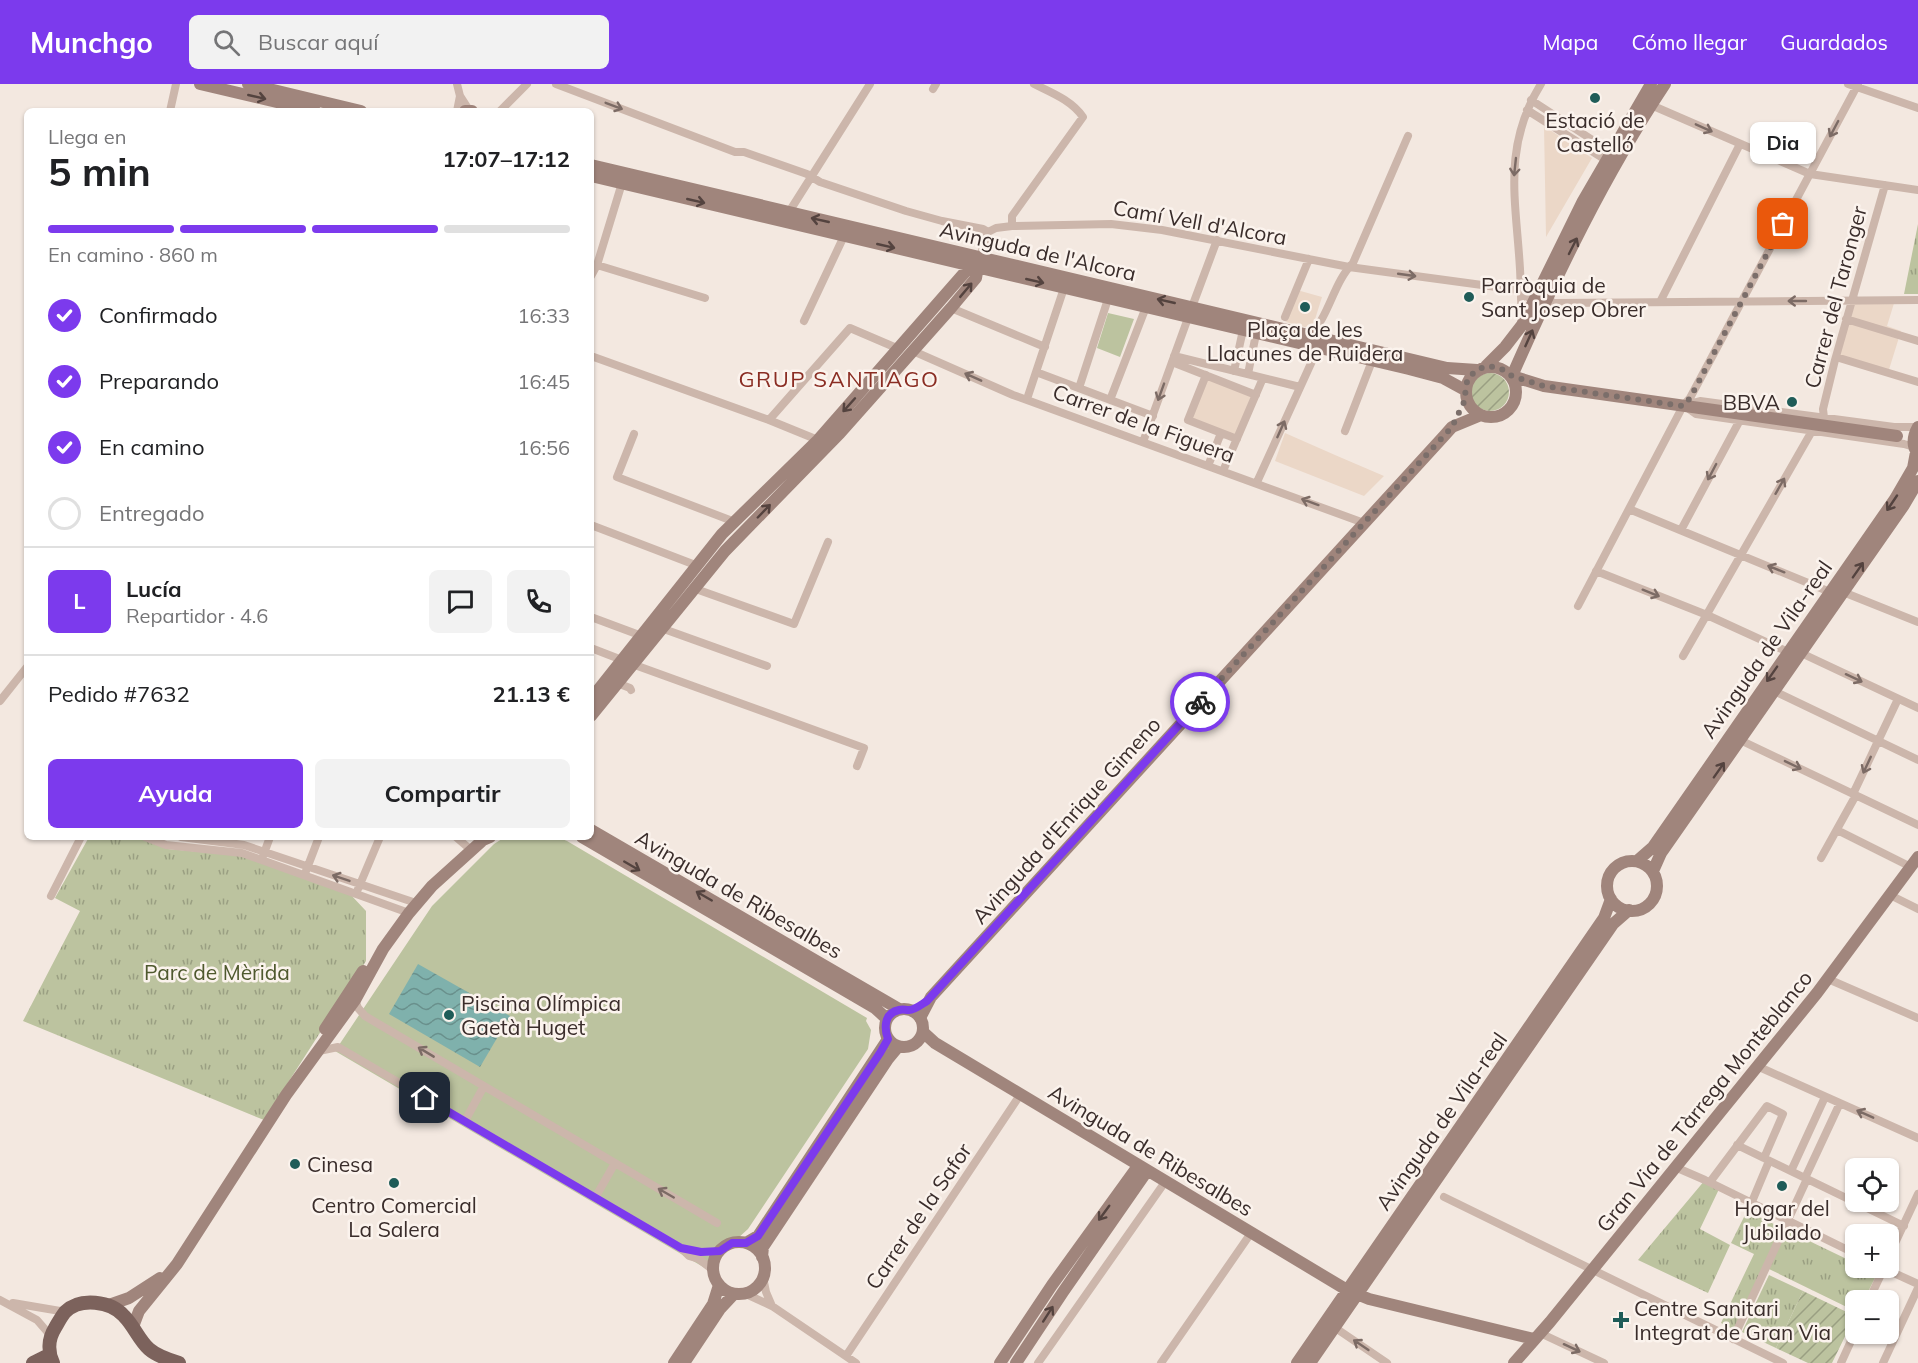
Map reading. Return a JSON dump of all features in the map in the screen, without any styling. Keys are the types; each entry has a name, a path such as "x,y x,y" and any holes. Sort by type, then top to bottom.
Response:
{"main road":[{"path":"200,84 302,108"},
{"path":"248,84 348,108"},
{"path":"1542,297 1505,347 1468,378 1465,394 1471,408 1480,415 1497,416 1505,413 1512,406 1516,396 1516,386 1512,376 1542,297 1651,84"},
{"path":"1612,157 1665,84"},
{"name":"Avinguda de l'Alcora","path":"594,166 789,212 1108,299 1146,308 1190,312 1256,334 1317,340 1372,361 1443,378 1465,394"},
{"name":"Avinguda de l'Alcora","path":"594,177 844,236 1455,370 1481,368"},
{"path":"688,586 698,566 840,433 976,278 976,264"},
{"path":"740,526 976,264"},
{"path":"899,349 913,351"},
{"path":"1481,368 1500,368 1512,376 1544,386 1897,436"},
{"path":"1516,396 1528,389 1544,386"},
{"name":"Avinguda d'Enrique Gimeno","path":"910,1012 927,1001 1452,427 1465,394"},
{"name":"Avinguda d'Enrique Gimeno","path":"1452,427 1480,415"},
{"name":"Avinguda de Vila-real","path":"1653,871 1661,853 1774,691 1830,592 1913,468 1916,451 1913,437 1918,427"},
{"name":"Avinguda de Vila-real","path":"1637,861 1653,847 1794,653 1843,592 1904,505 1918,481"},
{"path":"594,696 627,662 727,539"},
{"path":"594,711 617,683 642,636 656,626"},
{"name":"Avinguda de Ribesalbes","path":"594,832 910,1012"},
{"path":"287,1092 329,1044 367,965 383,950 412,908 484,840"},
{"name":"Avinguda de Ribesalbes","path":"587,840 875,1008 887,1019"},
{"path":"1637,861 1653,871 1657,884 1654,898 1644,908 1629,910 1611,899 1608,887 1611,874 1622,863 1637,861"},
{"name":"Gran Via de Tàrrega Monteblanco","path":"1514,1363 1592,1271 1758,1066 1828,978 1914,862"},
{"name":"Avinguda de Vila-real","path":"1310,1363 1334,1327 1352,1293 1604,918 1611,899"},
{"name":"Avinguda de Vila-real","path":"1297,1363 1352,1293 1613,924 1629,910"},
{"path":"133,1327 139,1311 177,1264 287,1092 297,1072 352,996"},
{"path":"910,1012 921,1036 909,1047 893,1043 884,1029 887,1019 892,1013 910,1012"},
{"name":"Avinguda de Ribesalbes","path":"921,1036 1352,1293 1537,1336"},
{"path":"746,1243 758,1236 880,1053 893,1043"},
{"path":"762,1257 763,1247 888,1059 893,1043"},
{"path":"1000,1363 1052,1285 1142,1168"},
{"path":"1016,1363 1142,1168"},
{"path":"674,1363 713,1304 719,1285 713,1270 714,1260 720,1251 732,1243 746,1243 756,1248 765,1267 763,1277 756,1288 739,1294 720,1309 684,1363"},
{"path":"109,1305 154,1283 177,1264"},
{"path":"719,1285 739,1294"},
{"path":"33,1363 51,1359 50,1335 66,1312 76,1306 92,1302 109,1305 122,1313 152,1352 179,1363"}],"street":[{"path":"171,108 176,84"},
{"path":"457,84 465,108"},
{"path":"503,108 527,84"},
{"name":"Camí Vell d'Alcora","path":"556,84 820,182 942,221 988,232 996,228 1012,226 1111,224 1217,240 1349,267 1519,290 1528,297 1542,297 1554,303 1918,300"},
{"path":"789,212 870,84"},
{"path":"1012,226 1012,216 1083,117 1077,108 1066,100 1034,84"},
{"path":"1522,325 1514,182 1518,139 1531,100 1541,84"},
{"path":"1578,606 1683,406 1690,398 1810,174 1854,85 1918,108"},
{"path":"1531,100 1612,157"},
{"path":"1651,105 1810,174 1918,190"},
{"path":"1527,110 1612,157"},
{"path":"1257,482 1300,387 1317,340 1319,325 1345,271 1353,263 1408,136"},
{"path":"1660,302 1740,144"},
{"path":"594,270 622,183"},
{"name":"Carrer del Taronger","path":"1824,418 1823,410 1836,357 1885,185"},
{"path":"976,264 988,232"},
{"path":"804,321 844,236"},
{"path":"1143,442 1217,240"},
{"path":"1285,317 1309,259"},
{"path":"597,265 705,298"},
{"path":"1027,399 1064,288"},
{"path":"1079,388 1108,299"},
{"path":"951,308 1045,347"},
{"path":"1110,400 1146,308"},
{"path":"1846,319 1918,341"},
{"path":"769,420 850,328 899,349"},
{"path":"1234,371 1243,330"},
{"path":"1248,374 1256,334"},
{"name":"Carrer de la Figuera","path":"913,351 1013,395 1257,482 1364,523"},
{"path":"594,357 818,440"},
{"path":"1836,357 1918,382"},
{"path":"1173,359 1300,387"},
{"path":"1173,359 1256,395"},
{"path":"1345,431 1372,361"},
{"path":"1036,372 1153,416"},
{"path":"1206,375 1188,420 1237,439"},
{"path":"1223,471 1263,378"},
{"path":"1683,406 1700,401 1894,427 1918,427"},
{"path":"1683,406 1696,414 1904,444 1916,451"},
{"path":"1681,530 1740,420"},
{"path":"1683,656 1812,431"},
{"path":"1208,466 1221,433"},
{"path":"634,434 617,477 740,526"},
{"path":"1629,509 1830,592"},
{"path":"594,526 698,566"},
{"path":"688,586 794,624 828,542"},
{"path":"1596,571 1707,615 1918,708"},
{"path":"1843,592 1918,622"},
{"path":"594,618 642,636"},
{"path":"656,626 767,666"},
{"path":"594,649 864,748 856,766"},
{"path":"0,701 24,671"},
{"path":"617,683 631,690"},
{"path":"1774,691 1918,760"},
{"path":"1821,858 1855,794 1898,699"},
{"path":"1740,740 1918,825"},
{"path":"1839,831 1914,862"},
{"path":"51,896 79,840"},
{"path":"154,840 166,844 178,840"},
{"path":"192,840 223,843 242,853 263,856 412,908"},
{"path":"263,856 269,840"},
{"path":"306,870 318,840"},
{"path":"358,888 379,840"},
{"path":"459,840 471,850"},
{"path":"1890,896 1918,909"},
{"path":"1828,978 1918,1018"},
{"path":"352,996 365,1016 717,1223"},
{"path":"329,1044 681,1248 689,1256 699,1259 713,1270"},
{"path":"1758,1066 1918,1138"},
{"path":"465,1121 484,1086"},
{"name":"Carrer de la Safor","path":"846,1356 1020,1095"},
{"path":"1791,1171 1825,1096"},
{"path":"1733,1339 1840,1103"},
{"path":"1710,1182 1767,1106 1783,1114 1751,1204"},
{"path":"1737,1145 1904,1226"},
{"path":"595,1198 615,1163"},
{"path":"1676,1167 1845,1249"},
{"path":"1038,1363 1165,1182"},
{"path":"1899,1236 1918,1194"},
{"path":"1443,1197 1783,1363"},
{"path":"1161,1363 1251,1233"},
{"path":"681,1248 701,1252 720,1251"},
{"path":"1883,1363 1918,1286 1899,1276"},
{"path":"763,1277 772,1306"},
{"path":"739,1294 772,1306 856,1363"},
{"path":"2,1301 43,1310 66,1312"},
{"path":"2,1301 37,1320 50,1335"},
{"path":"1334,1327 1387,1363"},
{"path":"1537,1336 1604,1363"},
{"path":"1840,1363 1849,1344"}],"green space":[{"path":"1918,224 1918,294 1904,294"},
{"path":"1108,313 1134,319 1120,357 1097,348"},
{"path":"1490,373 1504,378 1509,392 1504,406 1490,411 1476,406 1471,392 1476,378"},
{"name":"Parc de Mèrida","path":"87,840 146,840 168,849 245,856 350,894 366,911 366,961 264,1120 23,1021 80,911 55,898"},
{"path":"500,840 567,841 867,1018 866,1021 871,1030 868,1049 748,1229 705,1268 335,1051 432,906"},
{"path":"1705,1180 1720,1187 1700,1229 1730,1245 1708,1293 1638,1260"},
{"path":"1747,1211 1845,1258 1845,1278 1875,1278 1869,1290 1845,1290 1845,1306 1769,1269 1738,1332 1721,1323 1754,1254 1731,1243"},
{"path":"1769,1275 1803,1291 1776,1348 1742,1332"},
{"path":"1803,1291 1845,1311 1845,1336 1832,1363 1808,1363 1776,1348"}],"shaded area":[{"path":"1544,126 1592,158 1546,237"},
{"name":"Plaça de les Llacunes de Ruidera","path":"1297,290 1322,297 1312,329 1286,322"},
{"path":"1851,300 1895,300 1887,326 1901,331 1887,376 1835,360"},
{"path":"1206,375 1256,395 1237,439 1188,420"},
{"path":"1285,433 1384,476 1364,496 1275,461"}],"water":[{"name":"Piscina Olímpica Gaetà Huget","path":"418,964 510,1016 480,1067 389,1014"}],"way so far":[{"path":"1200,702 1452,427 1466,398 1468,378 1477,370 1486,366 1500,368 1512,376 1544,386 1683,406 1690,398 1783,224"}],"place":[{"name":"Estació de Castelló","path":"1595,98"},
{"name":"Dia","path":"1783,224"},
{"name":"Parròquia de Sant Josep Obrer","path":"1469,297"},
{"name":"Plaça de les Llacunes de Ruidera","path":"1305,307"},
{"name":"BBVA","path":"1792,402"},
{"name":"Piscina Olímpica Gaetà Huget","path":"449,1015"},
{"name":"Cinesa","path":"295,1164"},
{"name":"Centro Comercial La Salera","path":"394,1183"},
{"name":"Hogar del Jubilado","path":"1782,1186"},
{"name":"Centre Sanitari Integrat de Gran Via","path":"1621,1320"}],"district":[{"name":"GRUP SANTIAGO","path":"839,379"}],"route":[{"path":"425,1098 681,1248 701,1252 720,1251 732,1243 746,1243 758,1236 880,1053 888,1039 884,1029 892,1013 899,1009 911,1010 927,1001 1200,702"}]}
